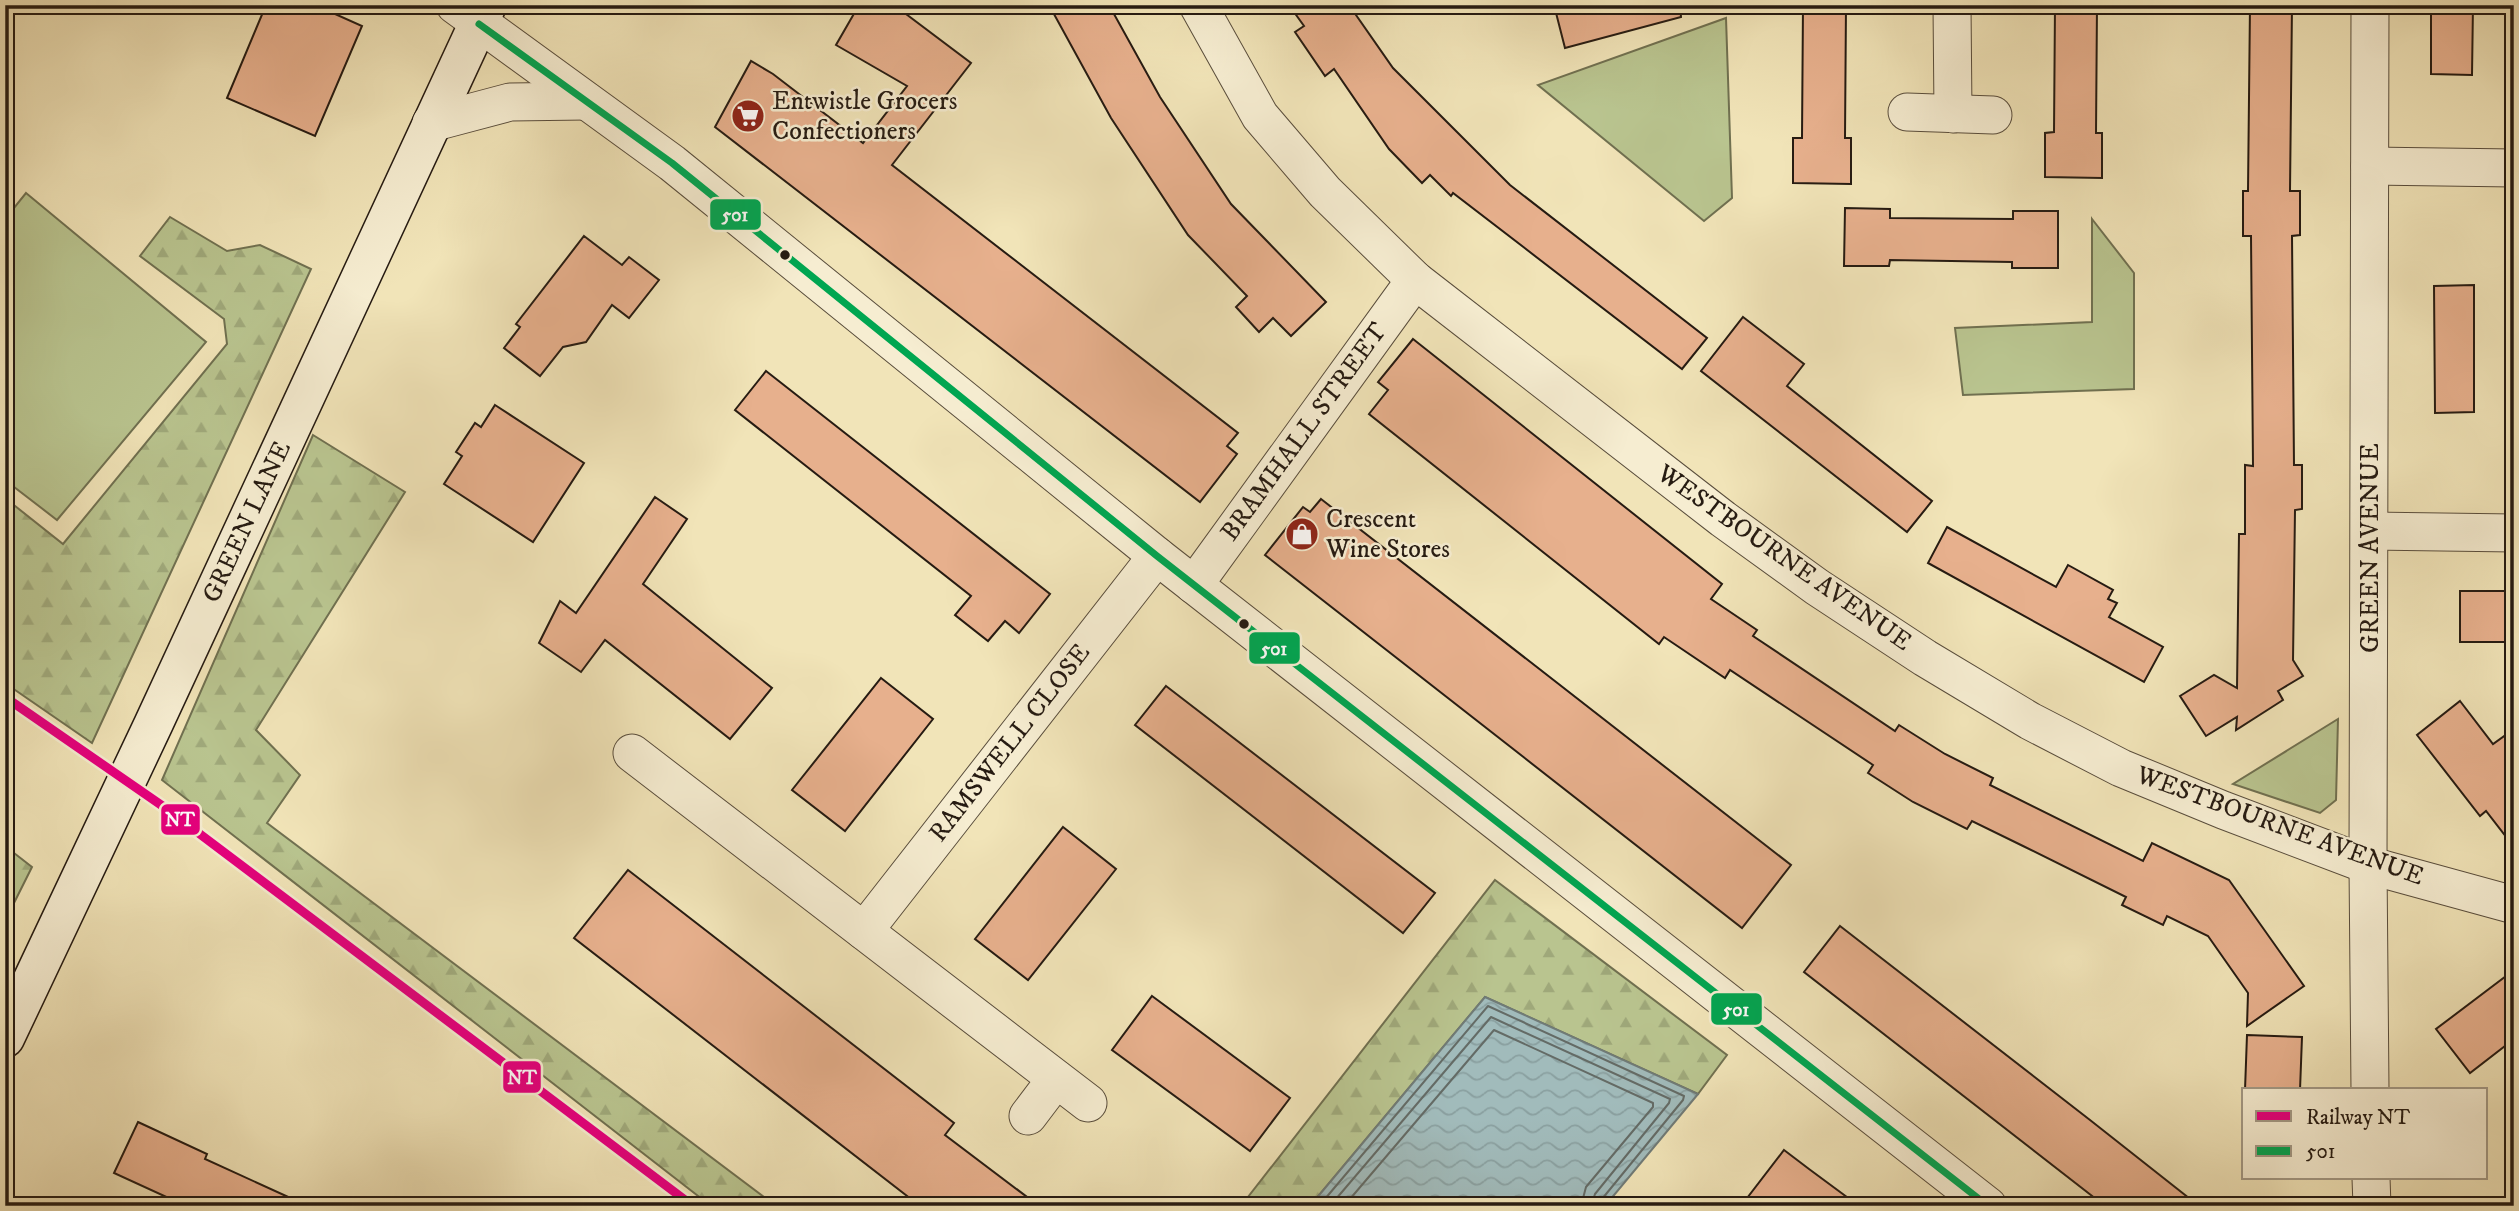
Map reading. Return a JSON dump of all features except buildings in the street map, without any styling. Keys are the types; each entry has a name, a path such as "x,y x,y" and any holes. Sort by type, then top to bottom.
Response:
{"street":[{"name":"WESTBOURNE AVENUE","path":"1198,5 1260,116 1325,192 1415,280 1723,519 1817,587 1925,658 2030,721 2121,768 2223,810 2368,864 2514,905"},
{"path":"1952,5 1953,114"},
{"name":"GREEN AVENUE","path":"2370,5 2370,1088"},
{"path":"474,11 586,101 683,172 1194,585 1987,1206"},
{"name":"GREEN LANE","path":"5,1038 431,123 474,11"},
{"path":"431,123 510,102 586,101"},
{"path":"1907,112 1993,115"},
{"path":"2370,166 2514,169"},
{"name":"BRAMHALL STREET","path":"1194,585 1415,280"},
{"path":"2370,531 2514,533"},
{"name":"RAMSWELL CLOSE","path":"864,931 1157,555"},
{"path":"632,753 1088,1103"},
{"path":"1028,1116 1056,1079"},
{"path":"2371,1180 2372,1206"}],"green space":[{"path":"1726,18 1732,198 1704,221 1538,85"},
{"path":"26,193 206,342 57,520 5,480 5,219"},
{"path":"170,217 227,251 260,245 311,269 92,743 5,683 5,498 63,544 227,344 224,319 140,256"},
{"path":"2092,219 2134,273 2134,389 1963,395 1955,328 2092,322"},
{"path":"313,435 405,492 256,730 300,775 267,823 776,1206 711,1206 162,780"},
{"path":"2338,719 2336,800 2320,813 2233,784"},
{"path":"5,846 32,867 5,921"},
{"path":"1495,880 1727,1055 1698,1094 1485,997 1310,1206 1241,1206"}],"water":[{"path":"1485,997 1698,1094 1605,1206 1310,1206"}],"rail line":[{"name":"NT","path":"5,697 164,807 693,1206"}],"transit line":[{"name":"501","path":"479,24 672,163 1157,556 1988,1206"}],"place":[{"name":"Entwistle Grocers Confectioners","path":"748,116"},
{"name":"Crescent Wine Stores","path":"1302,534"}]}
